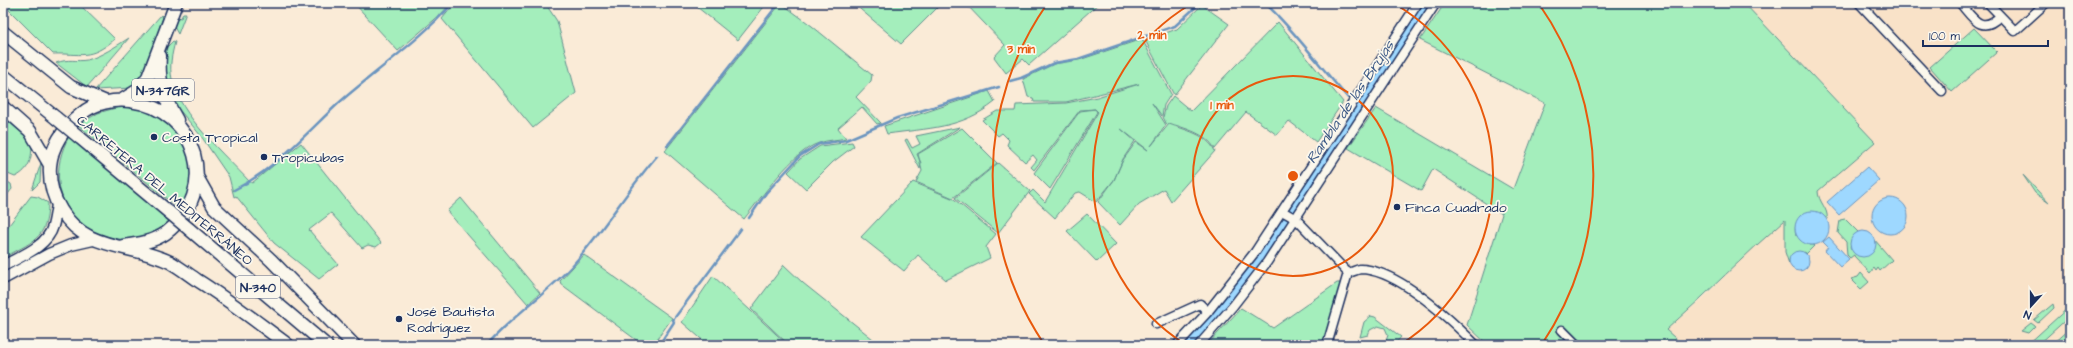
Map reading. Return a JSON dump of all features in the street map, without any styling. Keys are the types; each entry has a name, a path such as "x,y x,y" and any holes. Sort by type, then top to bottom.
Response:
{"highway":[{"name":"N-347GR","path":"122,100 138,90 148,77 176,3"},
{"path":"3,32 71,87 106,102"},
{"name":"N-347GR","path":"160,47 159,70 164,97 181,128"},
{"name":"CARRETERA DEL MEDITERRÁNEO","path":"3,75 170,213 326,345"},
{"path":"197,177 192,199 189,205 181,218 165,234 145,243 123,246 108,245 93,240 78,231 66,219 57,204 51,185 50,165 56,144 68,125 85,110 106,102 122,100 144,103 165,113 181,128 193,151 197,177 214,207 271,260 354,345"},
{"path":"3,107 30,131 50,165"},
{"path":"123,246 169,262 216,292 288,345"}],"main road":[{"path":"3,266 41,244 49,235 54,225 57,204"},
{"path":"3,279 49,254 71,245 93,240"}],"street":[{"path":"1177,345 1208,312 1284,212 1418,3"},
{"path":"1198,345 1257,275 1436,3"},
{"path":"1859,3 1942,91"},
{"path":"1960,3 1976,21 1983,25 1992,24 2000,16"},
{"path":"1988,3 2015,31 2046,3"},
{"path":"1284,212 1295,219 1348,273"},
{"path":"1348,273 1359,269 1378,272 1421,296 1476,345"},
{"path":"1327,345 1348,273"},
{"path":"1156,324 1200,304 1208,312"},
{"path":"1562,330 1577,345"}],"shaded area":[{"path":"1744,3 2070,3 2070,345 1683,345 1666,330 1703,298 1759,242 1875,142"}],"green space":[{"path":"78,3 115,39 106,46 92,53 79,55 53,54 3,4"},
{"path":"354,3 451,3 441,14 398,51"},
{"path":"455,3 545,3 557,21 576,93 533,128 442,19"},
{"path":"692,3 767,3 738,40"},
{"path":"781,3 872,75 871,81 856,97 881,123 877,124 862,107 838,128 846,138 819,143 799,155 778,176 744,219 665,151"},
{"path":"853,3 942,3 901,44"},
{"path":"965,3 1099,3 1029,65 1023,59 1006,73 994,57 1005,45"},
{"path":"1445,3 1744,3 1875,142 1818,191 1818,195 1827,215 1827,219 1821,214 1810,212 1800,217 1797,222 1795,228 1796,235 1810,245 1815,245 1806,254 1805,252 1789,260 1789,264 1785,252 1785,220 1666,330 1683,345 1581,345 1562,326 1556,331 1570,345 1488,345 1467,325 1502,214 1433,169 1421,191 1348,148 1376,108 1513,189 1545,103 1420,40"},
{"path":"1202,5 1229,24 1174,95 1145,40 1177,29"},
{"path":"183,13 186,13 178,34 174,27 177,17 181,18"},
{"path":"161,15 163,17 147,69 132,88 95,90"},
{"path":"1278,22 1343,102 1316,142 1289,121 1277,135 1246,112 1215,149 1211,143 1201,135 1169,123 1167,125 1163,117 1166,106 1173,96 1191,111"},
{"path":"1974,28 1997,52 1952,92 1930,67"},
{"path":"129,38 87,87 56,63 93,58"},
{"path":"1142,39 1171,94 1164,105 1162,116 1152,103 1166,125 1151,146 1169,124 1195,133 1207,140 1215,151 1171,201 1164,189 1139,204 1120,225 1098,202 1114,180 1096,202 1080,192 1075,193 1055,218 1029,194 1033,190 1045,202 1098,112 1095,109 1080,110 1034,170 1031,167 1037,160 1033,155 1025,162 1007,145 1009,140 1002,133 998,136 982,120 997,111 1015,111 1016,105 1066,103 1097,97 1139,84 1066,102 1034,102 1033,98 1028,97 1023,79 1054,64 1079,60","holes":["1121,129 1148,150 1136,142 1123,160 1114,180 1123,159 1135,141"]},
{"path":"173,41 175,42 171,60 171,74 176,93 204,134 249,181 252,183 301,143 381,243 376,247 368,245 362,248 331,213 309,230 338,264 319,279 274,243 236,196 234,197 229,177 201,136 172,101 167,89 164,62 167,47"},
{"path":"989,91 995,102 970,118 944,126 887,134 884,126"},
{"path":"119,107 139,110 157,116 171,127 182,140 188,156 190,173 188,191 180,210 78,125 98,113"},
{"path":"1095,109 1097,112 1050,189 1034,173 1080,111"},
{"path":"3,117 32,142 31,158 29,163 24,171 15,177 3,172"},
{"path":"960,127 917,154 921,163 920,169 905,140 907,139 912,148 920,144 916,136"},
{"path":"962,128 997,163 953,198 916,182 922,171 918,154"},
{"path":"69,136 170,222 161,229 144,237 116,239 89,229 78,220 62,197 59,183 60,159"},
{"path":"852,142 854,146 833,162 806,189 788,172 800,159 820,146"},
{"path":"41,163 40,182 32,190"},
{"path":"998,163 1030,191 998,233 955,198"},
{"path":"2023,175 2049,203 2035,193"},
{"path":"3,179 11,184 12,189 3,200"},
{"path":"913,182 954,199 996,234 986,247 990,258 946,280 918,255 904,271 861,237"},
{"path":"31,196 38,197 48,203 45,225 36,238 30,243 3,258 3,233"},
{"path":"461,198 540,293 528,304 447,211"},
{"path":"1087,214 1116,244 1097,262 1067,231"},
{"path":"1845,219 1858,232 1850,247 1855,254 1875,243 1874,239 1892,260 1880,271 1878,268 1876,271 1874,268 1870,273 1854,255 1850,258 1847,255 1846,242 1838,233 1840,220"},
{"path":"584,255 672,318 653,345 643,345 561,284 560,281"},
{"path":"784,265 803,283 873,339 866,345 789,345 751,309"},
{"path":"1861,273 1869,282 1861,289 1851,279 1858,277"},
{"path":"713,276 788,345 708,345 682,322"},
{"path":"1337,283 1341,283 1323,345 1207,345 1241,308 1273,328"},
{"path":"2053,304 2054,308 2038,323 2034,320"},
{"path":"2070,306 2070,316 2038,345 2027,345"},
{"path":"1371,316 1375,317 1401,337 1394,345 1382,345 1386,341 1388,335 1385,328 1378,326 1370,330 1368,335 1360,337 1364,322"},
{"path":"2031,323 2035,326 2028,333 2021,331"},
{"path":"2070,328 2070,338 2062,345 2051,345"}],"water":[{"path":"1421,3 1433,3 1271,252 1217,321 1195,345 1181,345 1226,295 1251,263"},
{"path":"1867,167 1879,180 1839,215 1827,202"},
{"path":"1894,198 1903,203 1907,209 1907,223 1903,229 1894,234 1886,234 1877,229 1873,223 1872,212 1877,203 1883,199"},
{"path":"1809,211 1815,211 1824,216 1828,222 1828,234 1824,240 1815,245 1809,245 1800,240 1795,231 1795,225 1800,216"},
{"path":"1863,231 1872,235 1876,244 1872,253 1863,257 1854,253 1850,244 1854,235"},
{"path":"1829,237 1849,259 1840,267 1825,251 1828,247 1823,242"},
{"path":"1795,251 1803,251 1809,257 1809,265 1803,271 1795,271 1789,265 1789,257"}],"waterway":[{"path":"234,190 264,172 277,161 341,101 427,29 453,3"},
{"path":"667,146 779,3"},
{"path":"1010,81 1021,78 1054,63 1078,59 1175,26 1200,3"},
{"name":"Rambla de las Brujas","path":"1265,3 1298,38 1348,98"},
{"path":"749,218 766,193 800,156 819,144 846,140 897,118 999,87"},
{"path":"487,345 497,334 571,267 657,156"},
{"path":"659,345 674,322 673,320 741,229"}],"place":[{"name":"Costa Tropical","path":"154,137"},
{"name":"Tropicubas","path":"264,157"},
{"name":"Finca Cuadrado","path":"1397,207"},
{"name":"José Bautista Rodríguez","path":"399,319"}]}
